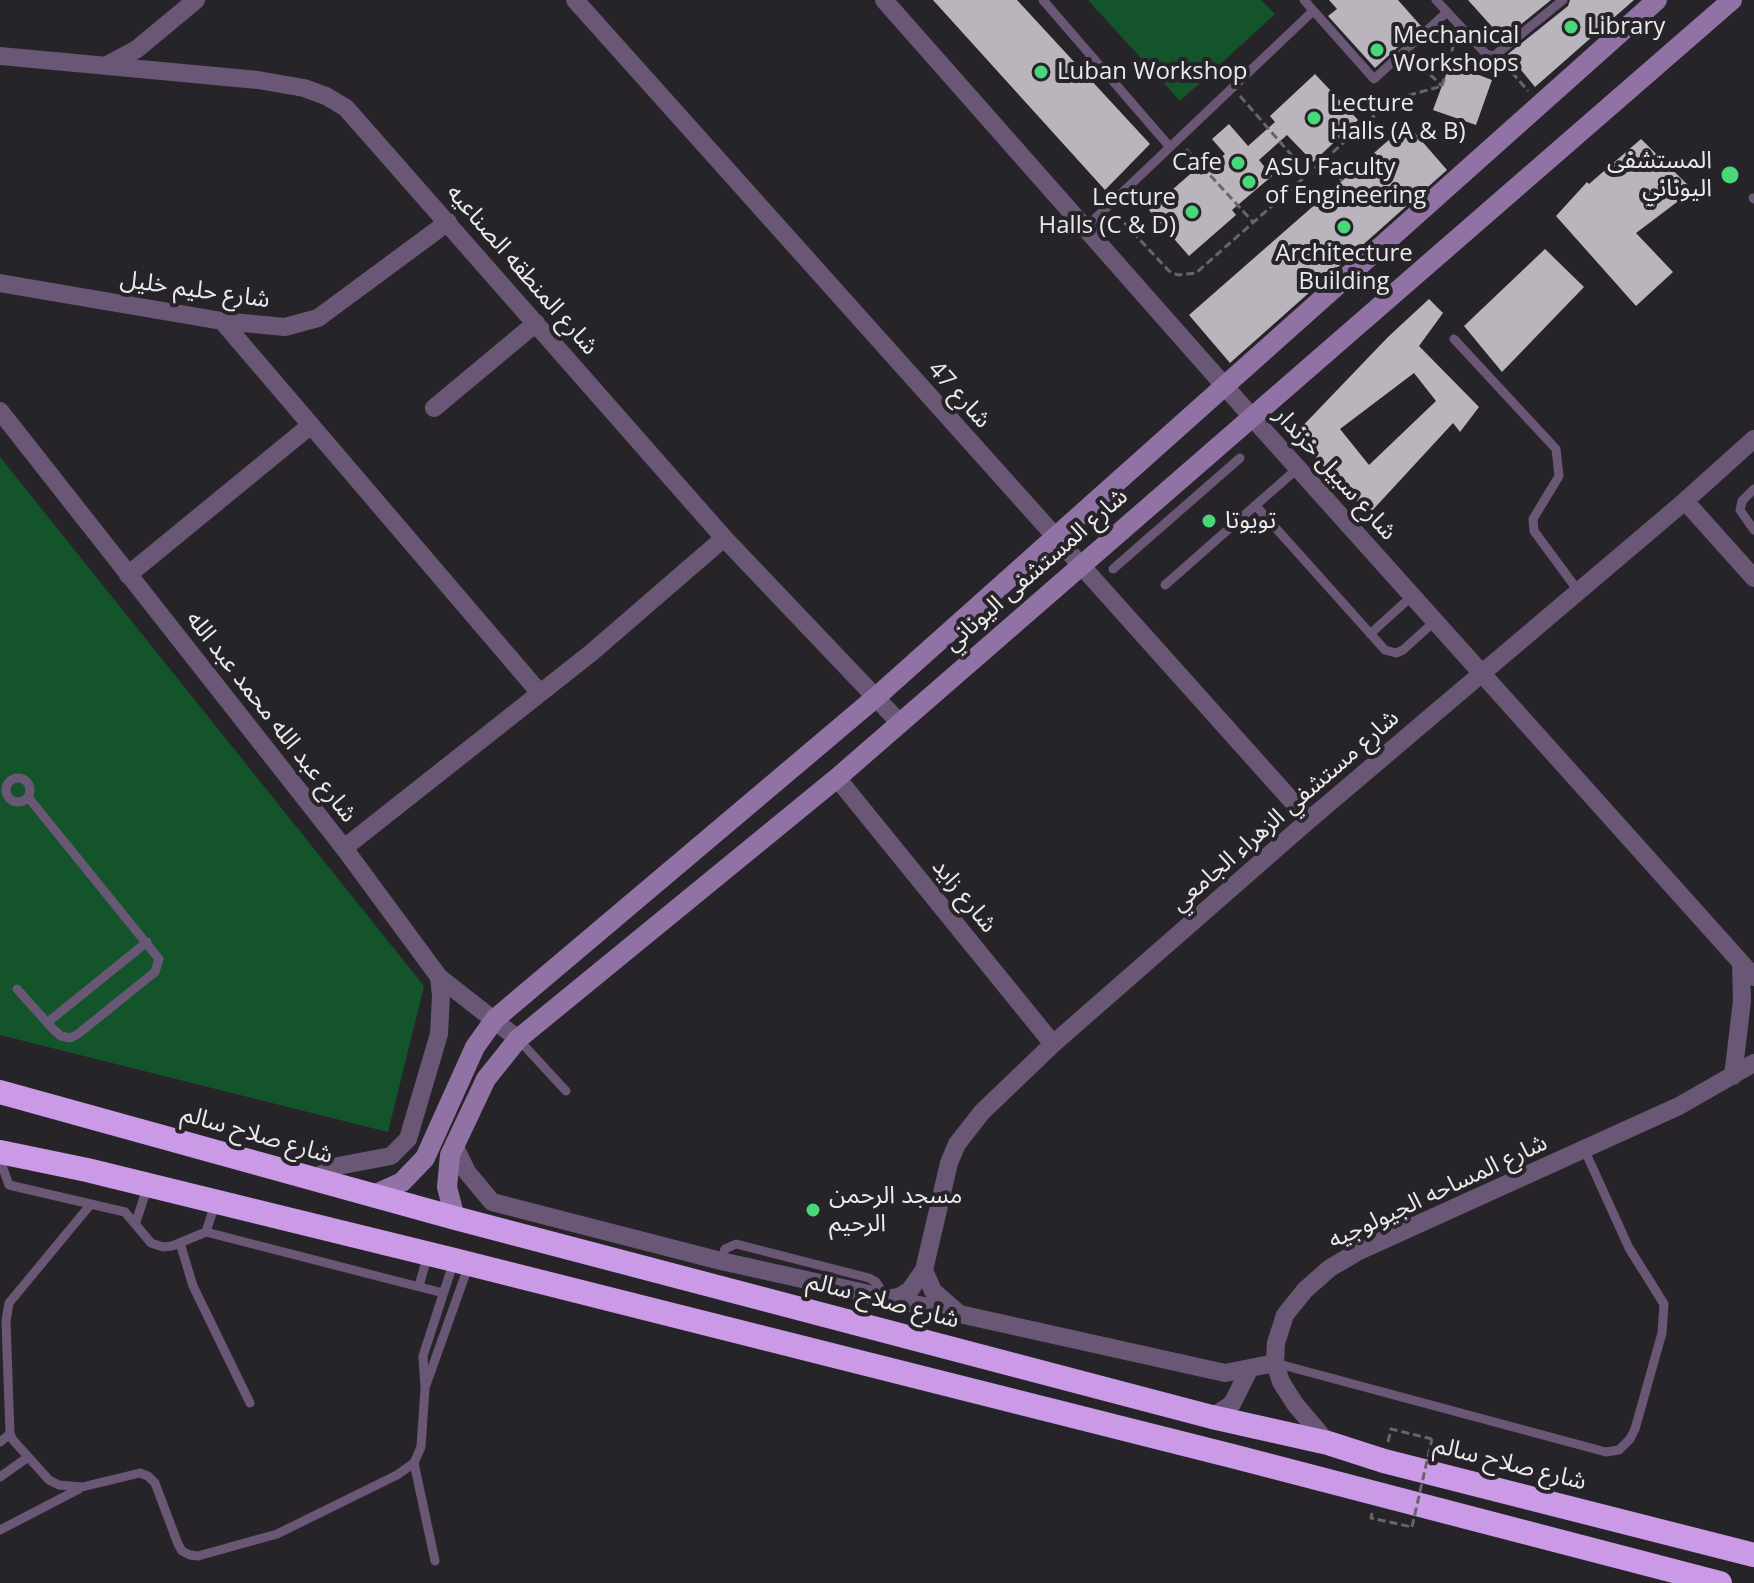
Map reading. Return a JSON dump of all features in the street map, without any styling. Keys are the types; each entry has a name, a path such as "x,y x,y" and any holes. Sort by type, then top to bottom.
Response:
{"highway":[{"name":"شارع صلاح سالم","path":"0,1092 371,1196 1212,1417 1328,1443 1384,1461 1754,1555"},
{"path":"0,1152 462,1262 1221,1453 1720,1583"}],"street":[{"path":"105,66 137,49 196,0"},
{"name":"شارع 47","path":"575,0 1309,820"},
{"name":"شارع سبيل خزندار","path":"884,0 1747,970"},
{"name":"شارع المستشفى اليوناني","path":"371,1196 402,1182 425,1158 475,1047 495,1019 875,698 1657,0"},
{"name":"شارع المستشفى اليوناني","path":"455,1218 447,1187 447,1171 454,1145 486,1079 518,1039 837,778 1732,0"},
{"name":"شارع المنطقه الصناعيه","path":"0,56 258,80 304,88 346,108 724,538 900,723"},
{"name":"شارع حليم خليل","path":"0,283 222,321 285,327 318,318 448,222"},
{"path":"222,321 539,692"},
{"path":"434,408 536,323"},
{"name":"شارع عبد الله محمد عبد الله","path":"0,411 344,848 439,977 518,1039"},
{"path":"128,575 311,425"},
{"name":"شارع مستشفي الزهراء الجامعي","path":"924,1270 949,1163 957,1144 982,1112 1053,1044 1309,820 1579,592 1754,439"},
{"path":"1685,501 1754,578"},
{"path":"344,848 643,611 724,538"},
{"name":"شارع زايد","path":"837,778 1053,1044"},
{"path":"1733,1076 1747,970"},
{"path":"312,1179 338,1166 391,1156 408,1139 439,1034 439,977"},
{"name":"شارع المساحه الجيولوجيه","path":"1275,1363 1276,1343 1285,1315 1305,1290 1330,1268 1385,1238 1585,1151 1679,1106 1754,1063"},
{"path":"454,1145 467,1172 492,1202 721,1261 1225,1373 1275,1363 1281,1382 1295,1404 1328,1443"},
{"path":"886,1299 899,1297 910,1290 924,1270"},
{"path":"924,1270 933,1291 959,1312"},
{"path":"1212,1417 1232,1404 1250,1368"}],"lane":[{"path":"1043,0 1172,142"},
{"path":"1304,0 1374,79 1447,12"},
{"path":"1436,0 1486,54 1494,56 1563,0"},
{"path":"1086,227 1313,11"},
{"path":"1454,339 1556,449 1559,476 1533,519 1534,531 1579,592"},
{"path":"1113,569 1240,458"},
{"path":"1165,585 1298,467"},
{"path":"1754,489 1742,501 1740,510 1754,530"},
{"path":"1160,497 1176,514"},
{"path":"1256,506 1385,650 1396,653 1435,621"},
{"path":"1370,634 1412,596"},
{"path":"17,989 61,1036 70,1038 155,972 159,959 28,797 29,786 22,779 12,779 3,786 14,801 28,797"},
{"path":"48,1022 147,942"},
{"path":"518,1039 566,1091"},
{"path":"1275,1363 1606,1452 1619,1450 1635,1429 1662,1333 1664,1304 1629,1248 1585,1151"},
{"path":"0,1160 9,1185 125,1212 151,1243 163,1247 206,1232 443,1293"},
{"path":"136,1222 148,1185"},
{"path":"206,1232 216,1201"},
{"path":"91,1204 9,1303 6,1321 10,1434 49,1480 71,1487 140,1473 148,1476 155,1483 182,1551 198,1556 292,1528 397,1475 414,1463 421,1447 425,1388 423,1356 443,1293 462,1262"},
{"path":"180,1243 193,1286 250,1403"},
{"path":"419,1286 428,1254"},
{"path":"425,1388 462,1262"},
{"path":"0,1442 10,1434"},
{"path":"0,1477 28,1457"},
{"path":"414,1463 435,1561"},
{"path":"0,1530 82,1487"}],"path":[{"path":"1442,86 1459,26"},
{"path":"1405,51 1442,86"},
{"path":"1507,66 1529,92"},
{"path":"1108,205 1169,271 1178,275 1196,273 1392,100 1442,86"},
{"path":"1232,87 1308,174"},
{"path":"1172,142 1254,223"},
{"path":"1326,158 1342,181"},
{"path":"1371,1518 1412,1527 1432,1439 1391,1429"}],"green space":[{"path":"1088,0 1261,0 1275,14 1180,101"},
{"path":"0,457 424,986 388,1132 0,1035"}],"building":[{"name":"Luban Workshop","path":"933,0 1017,0 1150,144 1105,190"},
{"name":"Mechanical Workshops","path":"1329,0 1398,0 1421,26 1375,68 1328,16 1337,9"},
{"path":"1468,0 1551,0 1503,39"},
{"name":"Library","path":"1570,0 1634,0 1535,87 1508,54 1568,6"},
{"path":"1450,64 1492,80 1476,125 1433,110"},
{"path":"1315,74 1358,120 1313,162 1287,135 1259,160 1272,176 1232,210 1236,215 1189,256 1149,210 1196,169 1201,175 1225,154 1212,139 1229,124 1248,146 1275,122 1270,116"},
{"name":"Architecture Building","path":"1407,124 1447,170 1230,363 1189,315"},
{"path":"1641,139 1693,190 1636,233 1673,272 1636,306 1556,216 1587,182 1589,184"},
{"path":"1545,249 1584,287 1502,372 1464,326"},
{"path":"1429,299 1443,313 1419,346 1479,407 1460,432 1453,423 1369,514 1294,435","holes":["1414,373 1436,401 1369,465 1340,429"]}],"place":[{"name":"Library","path":"1571,27"},
{"name":"Mechanical Workshops","path":"1377,50"},
{"name":"Luban Workshop","path":"1041,72"},
{"name":"Lecture Halls (A & B)","path":"1314,118"},
{"name":"Cafe","path":"1238,163"},
{"name":"المستشفى اليوناني","path":"1730,175"},
{"name":"ASU Faculty of Engineering","path":"1249,182"},
{"name":"Lecture Halls (C & D)","path":"1192,212"},
{"name":"Architecture Building","path":"1344,227"},
{"name":"تويوتا","path":"1209,521"},
{"name":"مسجد الرحمن الرحيم","path":"813,1210"}]}
